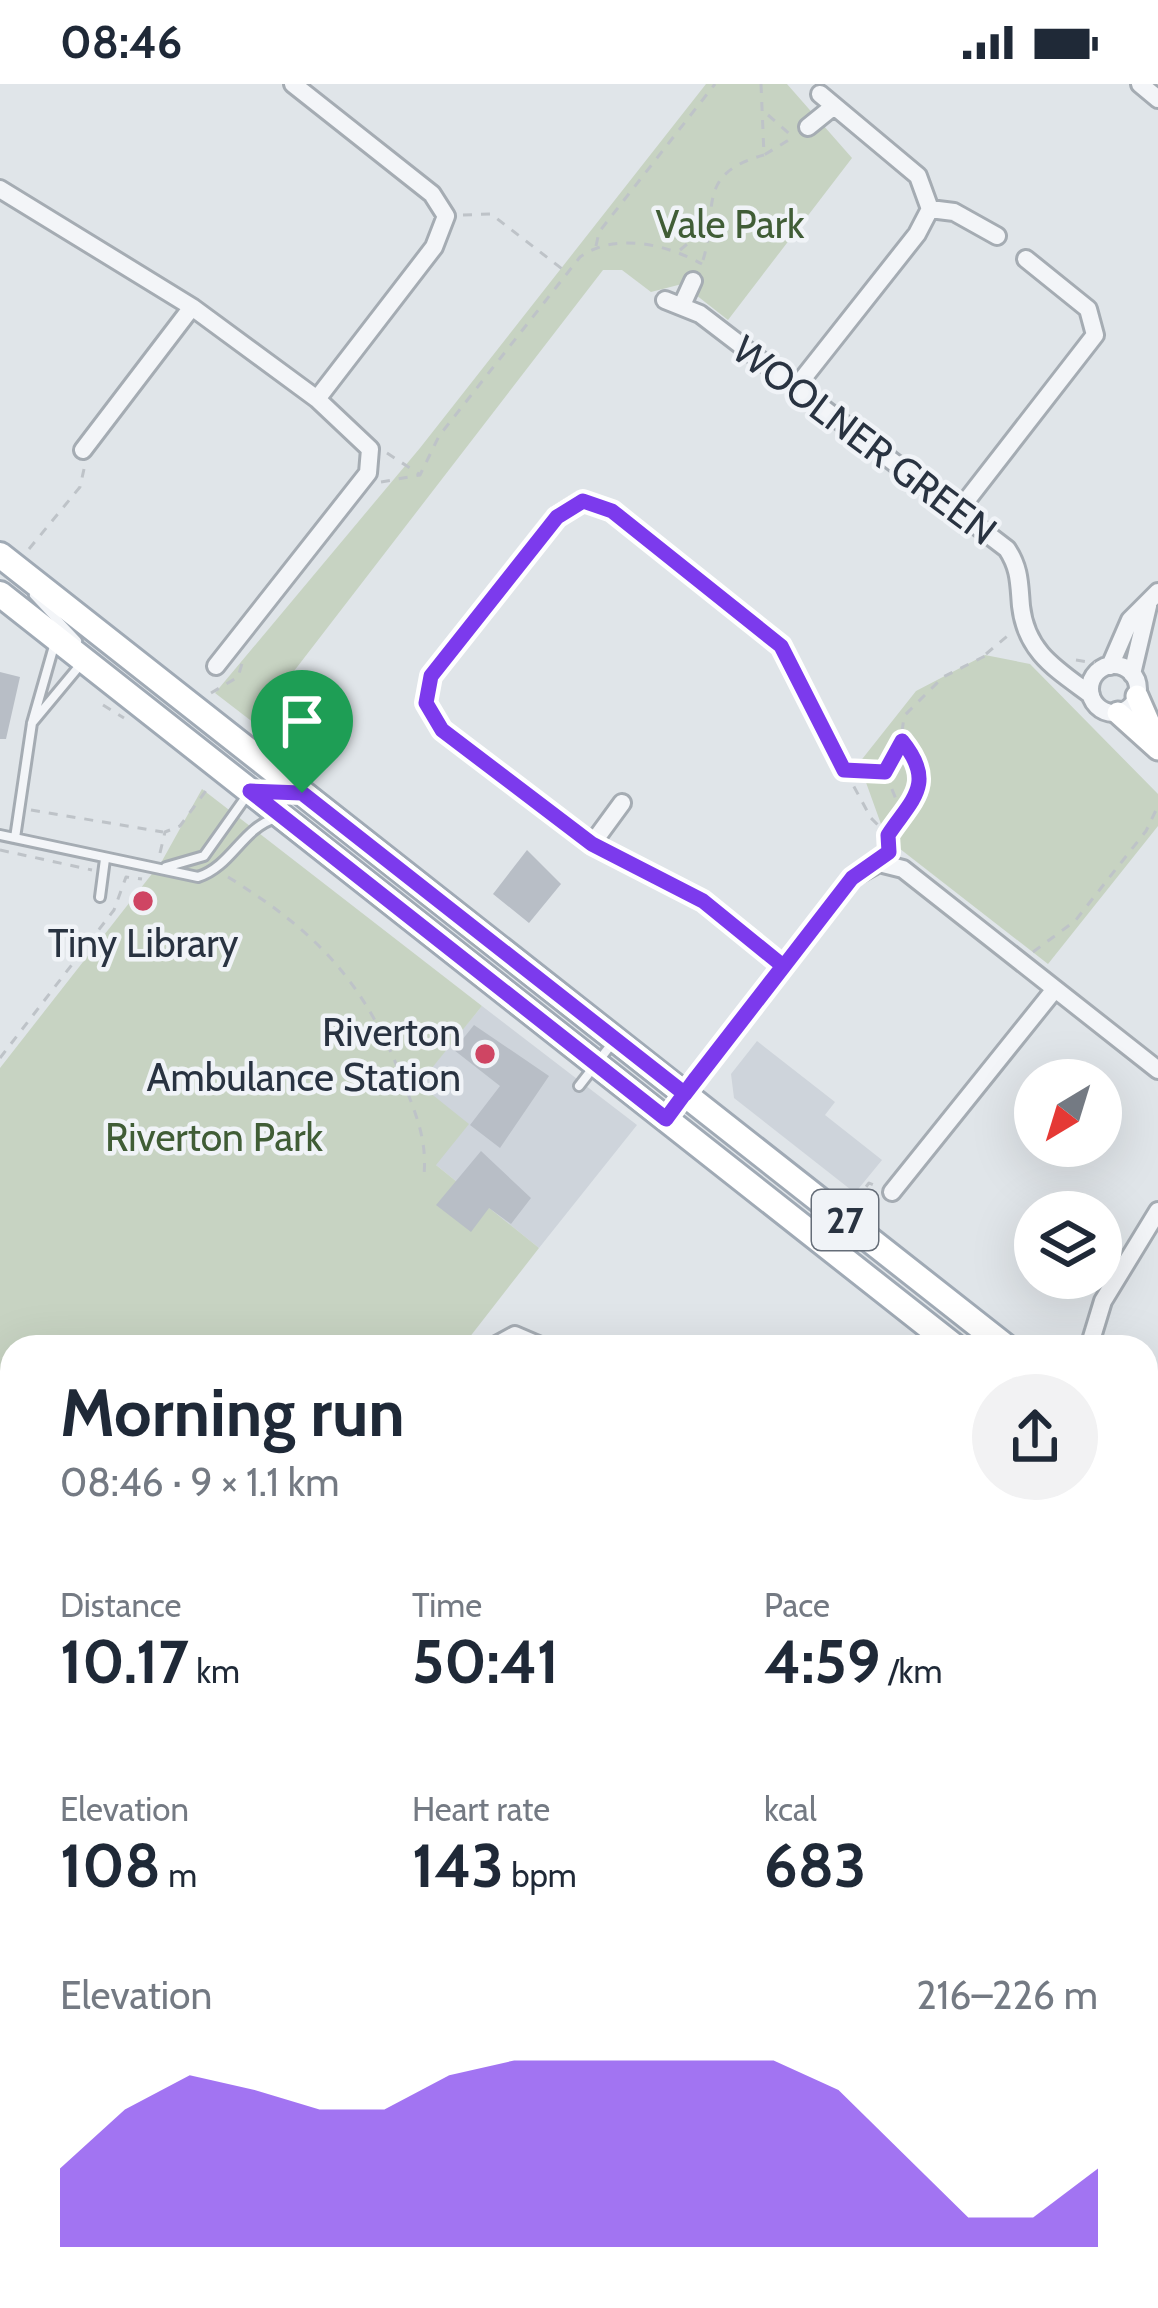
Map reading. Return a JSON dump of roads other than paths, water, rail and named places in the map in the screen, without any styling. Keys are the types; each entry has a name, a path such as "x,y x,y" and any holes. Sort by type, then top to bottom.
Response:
{"main road":[{"name":"27","path":"0,557 991,1335"},
{"name":"27","path":"0,594 941,1335"}],"street":[{"path":"1140,84 1158,99"},
{"path":"305,88 432,194 446,216 434,247 317,399"},
{"path":"797,386 917,234 930,208 918,176 827,100 808,127"},
{"path":"0,189 192,307 317,399 370,449 368,473 216,666"},
{"path":"930,208 954,212 997,236"},
{"path":"960,509 1095,335 1088,310 1026,260"},
{"name":"WOOLNER GREEN","path":"697,272 673,302 797,386 960,509 1015,561 1026,629 1044,660"},
{"path":"83,450 192,307"},
{"path":"781,646 612,511 583,501 557,517 431,676 426,703 442,730 592,844 703,901 783,966"},
{"path":"1091,694 1130,620 1153,599"},
{"path":"1118,712 1135,685 1153,599"},
{"path":"1044,660 1103,670 1135,685 1158,747"},
{"path":"1044,660 1091,694 1098,707 1118,712 1158,747"},
{"path":"592,844 622,803"},
{"path":"666,1119 852,878 879,863 903,869 1158,1070"},
{"path":"892,1192 1055,989"},
{"path":"1093,1335 1103,1301 1158,1211"}],"lane":[{"path":"0,557 80,644 83,661 32,723"},
{"path":"15,838 32,723 55,638"},
{"path":"161,867 204,856 214,848 250,791 302,793"},
{"path":"0,835 198,877 219,867 257,824 282,817"},
{"path":"100,897 104,859"},
{"path":"579,1086 615,1040"}],"place":[{"name":"Tiny Library","path":"143,901"},
{"name":"Riverton Ambulance Station","path":"485,1054"}],"park label":[{"name":"Vale Park","path":"730,224"},
{"name":"Riverton Park","path":"214,1137"}]}
